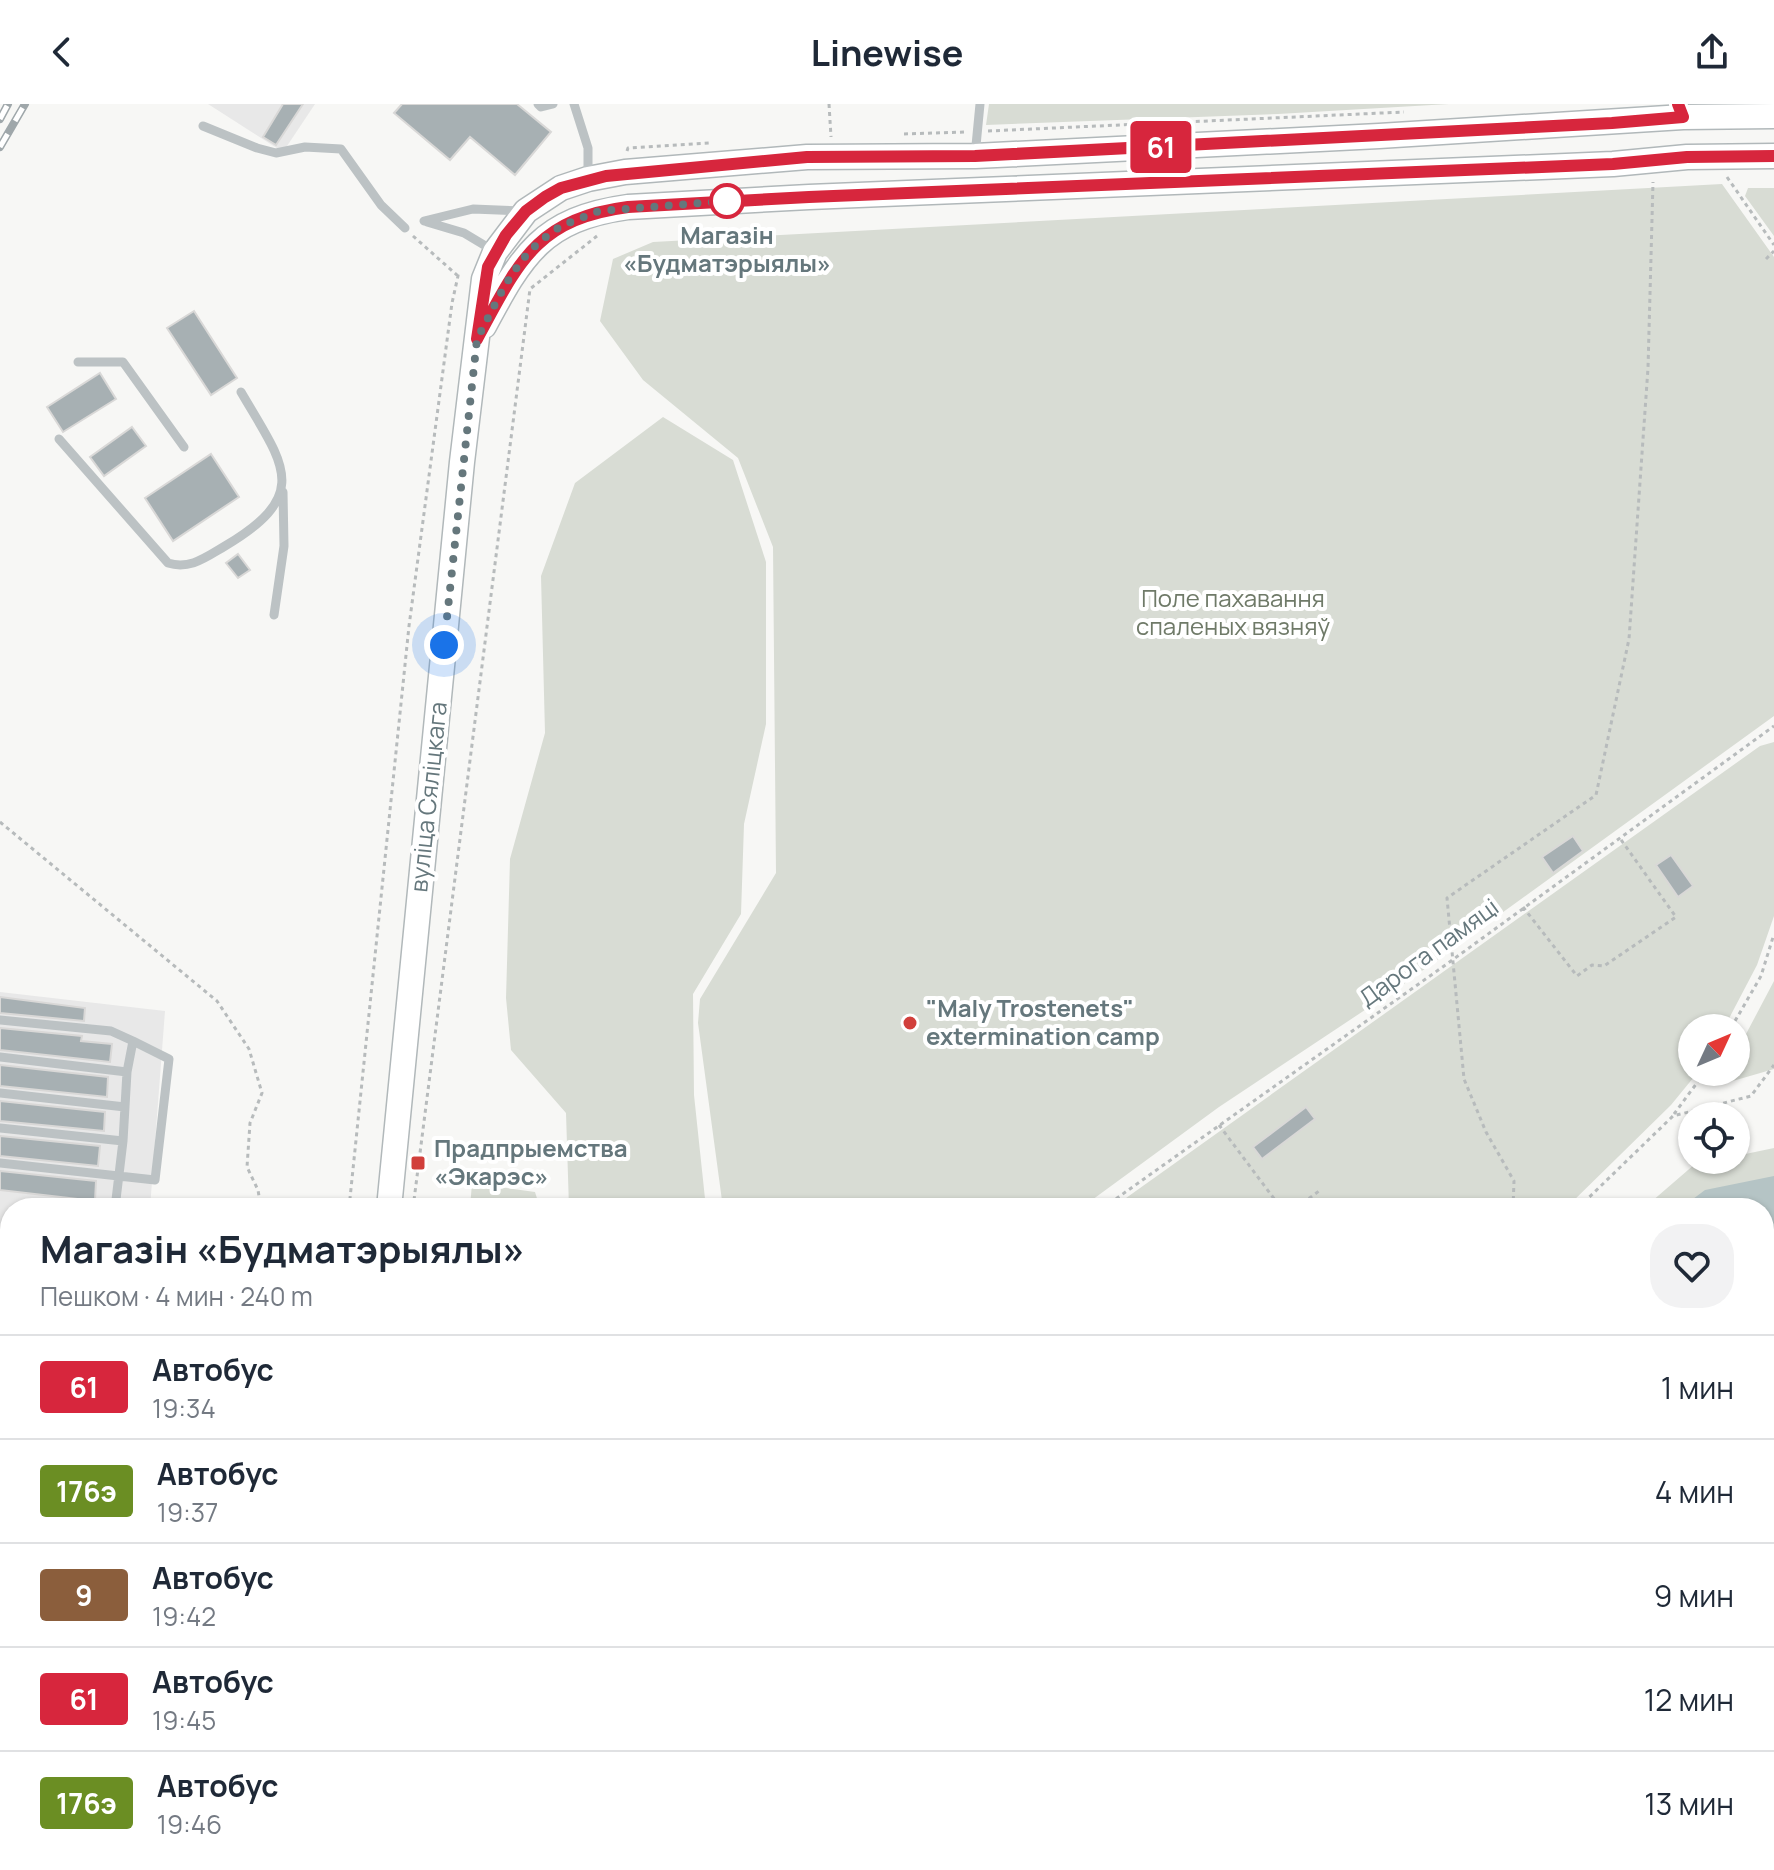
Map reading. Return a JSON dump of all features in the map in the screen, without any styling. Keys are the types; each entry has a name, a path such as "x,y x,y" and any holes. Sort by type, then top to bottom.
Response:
{"main road":[{"name":"вуліца Сяліцкага","path":"390,1198 460,478 477,339 495,282 495,252 526,211 561,188 625,172 976,143 1379,136 1680,111 1774,116"},
{"path":"1680,111 1687,157"},
{"name":"вуліца Сяліцкага","path":"495,282 561,226 599,211 628,207 1613,164 1687,157 1774,156"},
{"path":"807,157 809,197"}],"lane":[{"path":"538,104 541,107 553,104"},
{"path":"574,104 588,148 588,179"},
{"path":"976,143 980,104"},
{"path":"203,126 276,153 305,147 341,149 381,205 405,228"},
{"path":"495,252 464,233 424,221 473,209 526,211"},
{"path":"78,362 123,362 184,447"},
{"path":"241,392 278,457 283,491 284,546 274,615"},
{"path":"59,439 168,563 180,567 196,563 248,532 276,504 283,491"},
{"path":"0,1020 111,1031 169,1059 155,1180 0,1163"},
{"path":"116,1198 127,1072 133,1041"},
{"path":"0,1057 127,1072"},
{"path":"0,1093 125,1107"},
{"path":"0,1128 123,1141"}],"path":[{"path":"829,104 831,137"},
{"path":"892,135 976,143 1403,112"},
{"path":"628,148 721,142"},
{"path":"1725,174 1774,245"},
{"path":"1513,1198 1514,1181 1486,1132 1464,1079 1447,898 1596,795 1629,639 1648,368 1653,182"},
{"path":"405,228 458,276 530,289 414,1198"},
{"path":"1766,259 1774,251"},
{"path":"350,1198 409,626 458,276"},
{"name":"Дарога памяці","path":"1117,1198 1451,961 1774,726"},
{"path":"0,822 217,1001 249,1049 262,1093 250,1123 247,1167 259,1198"},
{"path":"1523,907 1577,976 1592,965 1604,966 1676,917 1619,837"},
{"path":"1739,1014 1761,976 1774,934"},
{"path":"1673,1116 1751,1096 1774,1065"},
{"path":"1588,1198 1673,1116 1695,1086"},
{"path":"1219,1125 1274,1198"},
{"path":"1310,1198 1319,1191"}],"shaded area":[{"path":"208,104 315,104 283,152"},
{"path":"0,992 165,1011 151,1198 0,1198"},
{"path":"1774,1176 1774,1198 1694,1198 1705,1190"}],"green space":[{"path":"989,104 1449,104 986,125"},
{"name":"Поле пахавання спаленых вязняў","path":"1722,184 1774,257 1774,716 1401,986 1219,1107 1095,1198 722,1198 698,1023 700,999 776,873 773,547 738,458 643,380 600,321 613,259 653,242"},
{"path":"1748,188 1774,188 1774,236 1745,196"},
{"path":"663,417 733,460 766,562 766,724 744,824 741,914 693,994 694,1095 705,1198 569,1198 566,1113 511,1050 506,998 510,859 545,733 541,576 575,483"},
{"path":"1774,742 1774,916 1757,965 1731,1014 1678,1014 1678,1086 1687,1086 1576,1198 1126,1198 1760,746"},
{"path":"1774,981 1774,1069 1750,1076 1750,1026"},
{"path":"1774,1148 1774,1198 1656,1198 1683,1174 1750,1174 1750,1153"},
{"path":"472,1183 535,1192 537,1198 471,1198"}],"building":[{"path":"283,104 303,104 276,145 263,137"},
{"path":"402,104 517,104 551,132 515,175 470,137 450,160 394,113"},
{"path":"194,311 237,378 211,395 167,328"},
{"path":"100,373 116,399 63,432 47,407"},
{"path":"132,427 146,446 104,476 90,457"},
{"path":"211,454 239,497 173,541 145,498"},
{"path":"238,554 250,570 238,578 226,563"},
{"path":"1573,836 1583,851 1553,873 1542,857"},
{"path":"1671,855 1693,886 1678,897 1656,865"},
{"path":"0,997 85,1008 84,1021 0,1013"},
{"path":"0,1028 82,1036 81,1041 112,1044 110,1062 0,1050"},
{"path":"0,1065 108,1077 107,1097 0,1086"},
{"path":"0,1101 105,1112 104,1131 0,1121"},
{"path":"1306,1107 1315,1119 1262,1159 1253,1147"},
{"path":"0,1136 100,1146 98,1166 0,1156"},
{"path":"0,1171 96,1181 95,1198 0,1190"}],"railway":[{"path":"0,119 8,104"},
{"path":"0,147 25,104"}],"bus line":[{"name":"61","path":"1678,104 1683,117 1612,123 975,156 807,157 625,172 588,179 545,197 526,211 506,235 484,279 477,339 505,285 539,242 561,226 599,211 809,197 1613,164 1687,157 1774,156"}],"place":[{"name":"Магазін «Будматэрыялы»","path":"727,201"},
{"name":"\"Maly Trostenets\" extermination camp","path":"910,1023"},
{"name":"Прадпрыемства «Экарэс»","path":"418,1163"}],"route":[{"path":"444,645 477,339 505,285 539,242 561,226 599,211 727,201"}]}
